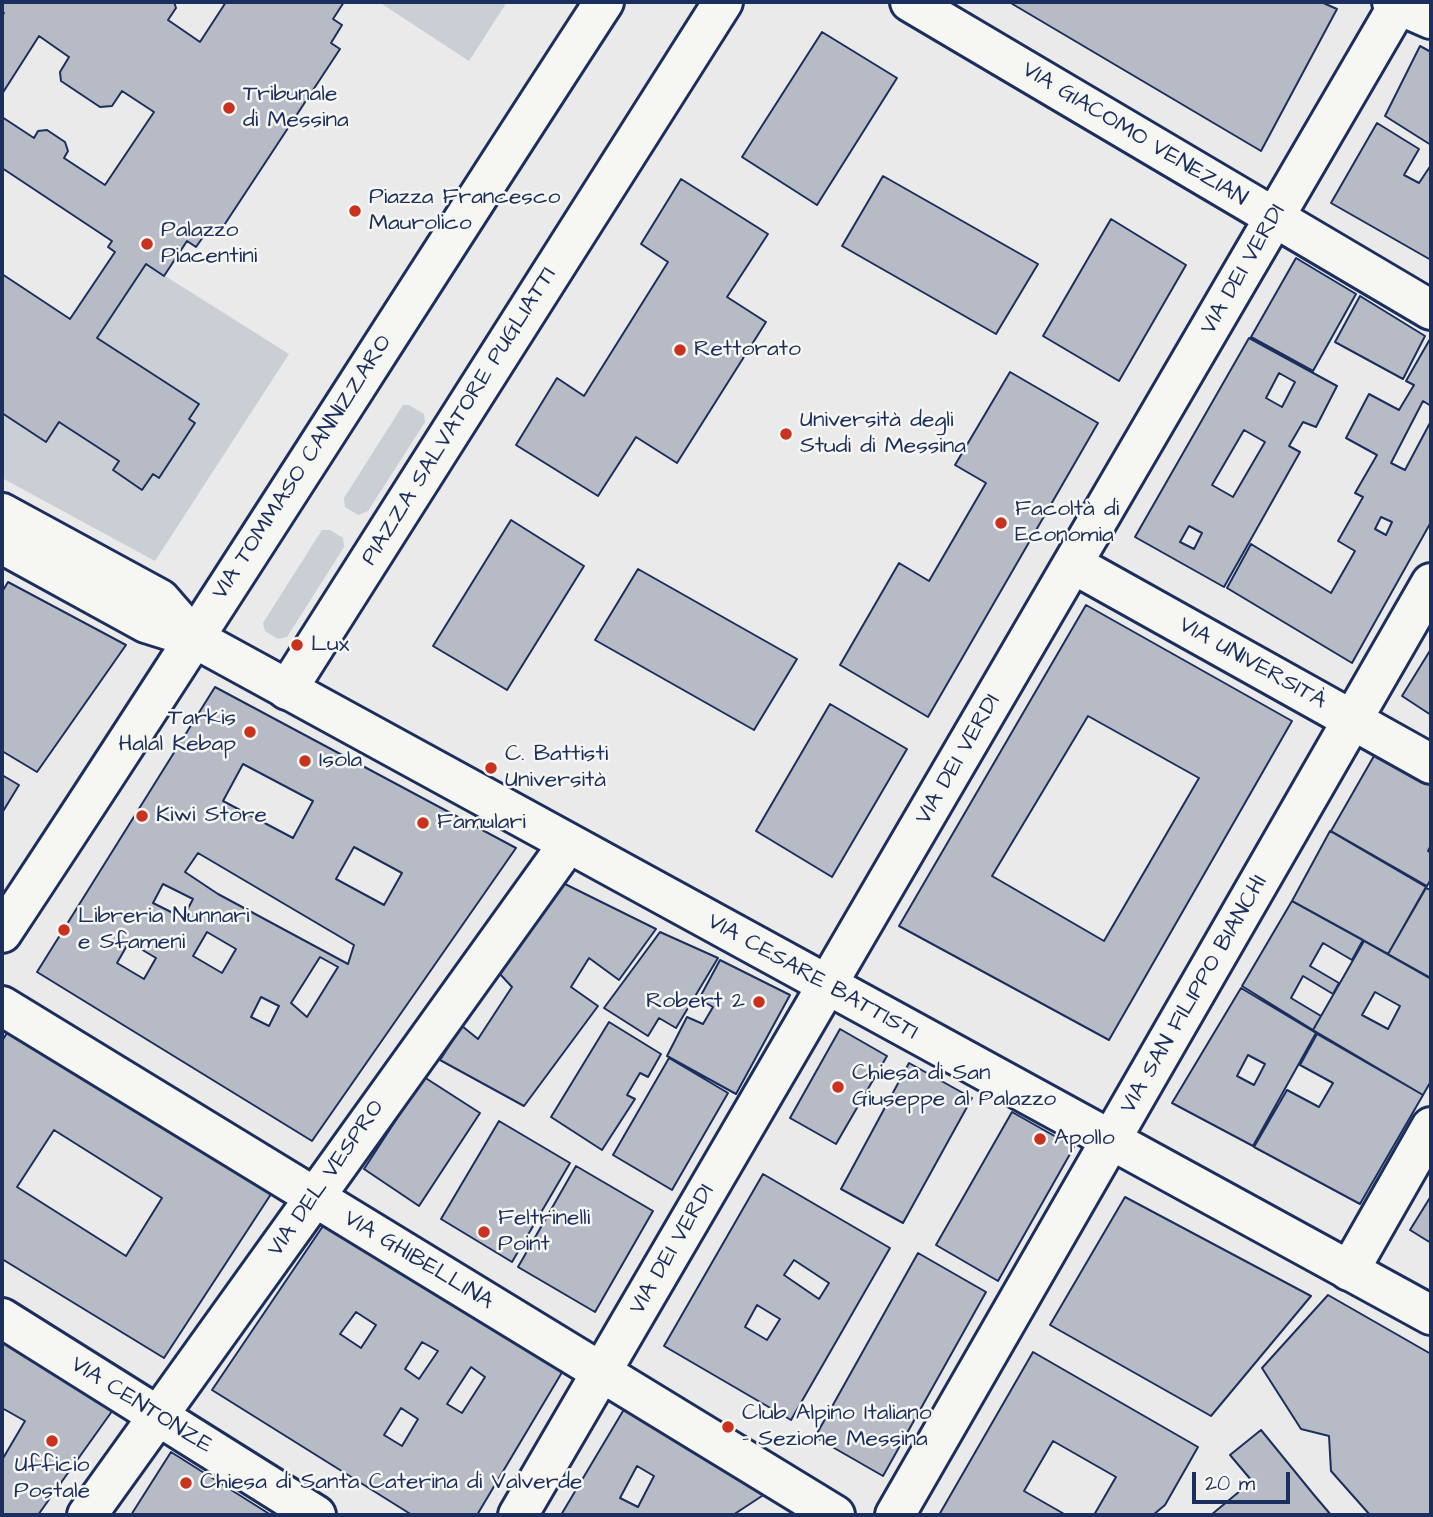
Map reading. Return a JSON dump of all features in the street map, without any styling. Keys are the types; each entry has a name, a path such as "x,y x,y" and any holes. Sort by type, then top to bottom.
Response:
{"street":[{"name":"VIA TOMMASO CANNIZZARO","path":"2,933 152,706 604,2"},
{"name":"PIAZZA SALVATORE PUGLIATTI","path":"287,690 723,2"},
{"name":"VIA GIACOMO VENEZIAN","path":"910,2 1431,310"},
{"name":"VIA DEI VERDI","path":"518,1515 1275,219 1405,7"},
{"name":"VIA CESARE BATTISTI","path":"2,513 160,599 194,638"},
{"name":"VIA CESARE BATTISTI","path":"2,544 146,623 194,638 1431,1315"},
{"name":"VIA UNIVERSITÀ","path":"1073,564 1431,764"},
{"name":"VIA SAN FILIPPO BIANCHI","path":"895,1515 1431,583"},
{"name":"VIA DEL VESPRO","path":"88,1515 568,845"},
{"name":"VIA GHIBELLINA","path":"2,1006 835,1515"},
{"path":"1349,1271 1431,1127"},
{"name":"VIA CENTONZE","path":"2,1318 316,1515"}],"shaded area":[{"path":"379,2 507,2 469,61"},
{"path":"146,264 289,354 155,561 2,478 2,413 46,442 59,422 119,461 113,470 142,490 153,474 159,478 195,423 189,419 198,404 97,338"},
{"path":"403,405 409,405 424,414 425,422 368,511 358,515 345,507 344,498"},
{"path":"322,530 330,530 343,538 344,547 287,637 278,639 265,631 263,623"}],"building":[{"name":"Palazzo Piacentini","path":"2,2 174,2 176,8 168,20 200,42 226,2 344,2 333,19 342,25 331,43 340,49 217,236 208,230 196,247 187,241 164,276 146,264 97,338 199,404 189,419 195,423 159,478 153,474 142,490 113,470 119,461 59,422 46,442 2,413 2,274 70,319 115,252 108,247 112,241 2,168 2,117 34,138 38,131 47,130 65,142 68,151 64,158 105,185 154,112 122,91 112,106 100,107 61,81 60,72 69,57 39,36 2,94"},
{"path":"1009,2 1321,2 1337,9 1261,151"},
{"path":"822,32 897,78 817,205 742,157"},
{"path":"1420,46 1431,52 1431,145 1385,116"},
{"path":"1377,123 1419,149 1404,175 1419,183 1431,165 1431,260 1331,203"},
{"path":"883,176 1038,264 996,334 842,246"},
{"name":"Rettorato","path":"681,179 768,234 727,297 766,322 677,463 636,437 598,496 516,445 557,378 584,396 668,262 641,244"},
{"path":"1111,219 1186,265 1119,381 1043,336"},
{"path":"1296,258 1356,294 1313,371 1251,337"},
{"path":"1360,296 1425,336 1403,379 1335,342"},
{"path":"1249,338 1337,386 1316,427 1303,422 1289,446 1300,452 1224,587 1135,537","holes":["1279,373 1295,382 1282,407 1266,398","1244,430 1265,442 1233,497 1212,485","1189,526 1202,533 1194,549 1180,542"]},
{"path":"1430,339 1431,406 1423,401 1391,463 1405,470 1431,421 1431,522 1352,663 1227,588 1251,544 1331,593 1355,551 1338,541 1363,497 1355,493 1377,455 1346,438 1369,394 1399,410 1414,385 1406,381","holes":["1381,517 1392,522 1386,535 1375,529"]},
{"name":"Facoltà di Economia","path":"1010,372 1098,423 928,717 840,665 899,563 929,581 986,483 955,465"},
{"path":"511,520 584,566 507,690 433,646"},
{"path":"638,569 797,659 754,730 595,640"},
{"path":"8,582 126,645 37,772 2,751 2,592"},
{"path":"1086,605 1292,721 1109,1040 899,926","holes":["1088,716 1199,778 1104,941 992,876"]},
{"path":"1431,649 1431,715 1402,696"},
{"path":"215,687 516,848 312,1141 37,972","holes":["243,764 313,801 293,838 223,801","354,847 402,873 384,905 336,879","198,853 354,945 348,964 218,894 185,872","163,884 193,899 183,918 153,903","207,932 236,949 222,973 193,956","129,942 156,958 144,979 117,963","320,957 338,967 307,1017 291,1003","261,997 279,1006 269,1026 251,1017"]},
{"path":"830,704 907,749 832,877 756,831"},
{"path":"1378,749 1431,779 1431,845 1428,851 1431,853 1431,879 1427,886 1331,831"},
{"path":"2,775 19,785 2,813"},
{"path":"1330,831 1426,887 1388,954 1292,901"},
{"path":"563,883 656,929 619,980 589,958 571,987 598,1006 524,1106 440,1060 462,1026 478,1039 512,987 499,973"},
{"path":"1426,888 1431,890 1431,978 1388,954"},
{"path":"1292,901 1363,940 1352,960 1323,943 1310,966 1339,983 1333,994 1303,976 1291,998 1321,1016 1313,1030 1242,986"},
{"path":"660,932 718,958 676,1028 659,1018 648,1036 604,1008"},
{"path":"1364,941 1431,979 1431,1081 1423,1095 1313,1030","holes":["1375,992 1400,1006 1388,1029 1362,1015"]},
{"path":"720,960 790,995 736,1094 667,1056 687,1017 703,1024 713,1007 699,999"},
{"path":"1241,988 1316,1033 1253,1146 1172,1103","holes":["1248,1055 1265,1064 1254,1085 1237,1076"]},
{"path":"609,1022 661,1054 648,1077 640,1073 627,1095 635,1099 602,1150 551,1117"},
{"path":"10,1028 275,1188 164,1358 2,1259 2,1041","holes":["54,1130 162,1198 126,1256 17,1187"]},
{"name":"Chiesa di San Giuseppe al Palazzo","path":"840,1029 887,1056 836,1144 790,1118"},
{"path":"1317,1034 1423,1095 1360,1204 1254,1147 1287,1090 1319,1107 1333,1083 1300,1065"},
{"path":"669,1058 728,1093 672,1190 613,1155"},
{"path":"909,1063 972,1098 903,1223 841,1189"},
{"path":"424,1077 480,1113 419,1206 364,1169"},
{"path":"1012,1112 1074,1147 998,1281 936,1245"},
{"path":"499,1121 570,1163 512,1262 441,1219"},
{"path":"576,1166 653,1211 595,1312 518,1267"},
{"path":"763,1174 890,1248 791,1420 664,1346","holes":["794,1260 829,1283 819,1299 784,1275","757,1305 780,1319 767,1340 745,1327"]},
{"path":"1431,1196 1431,1243 1410,1230"},
{"path":"1125,1197 1311,1296 1211,1416 1050,1325"},
{"path":"325,1223 564,1369 477,1515 412,1515 212,1390","holes":["356,1312 376,1325 361,1348 340,1334","422,1342 438,1351 419,1379 405,1369","471,1367 485,1377 462,1413 447,1404","401,1408 418,1419 402,1446 384,1435"]},
{"path":"918,1253 986,1292 883,1476 815,1437"},
{"path":"1328,1295 1431,1354 1431,1515 1370,1515 1331,1471 1329,1436 1301,1429 1262,1368"},
{"name":"Ufficio Postale","path":"2,1335 115,1407 38,1515 2,1515 2,1460 25,1421 2,1408"},
{"path":"1033,1352 1198,1447 1165,1505 1153,1515 1094,1515 1116,1477 1053,1441 1024,1491 1066,1515 939,1515"},
{"path":"626,1406 768,1492 733,1515 561,1515","holes":["637,1466 654,1476 638,1507 620,1498"]},
{"path":"1261,1430 1331,1515 1211,1515 1252,1481 1230,1455"},
{"name":"Chiesa di Santa Caterina di Valverde","path":"171,1452 271,1515 131,1515"}],"place":[{"name":"Tribunale di Messina","path":"229,108"},
{"name":"Piazza Francesco Maurolico","path":"355,211"},
{"name":"Palazzo Piacentini","path":"147,244"},
{"name":"Rettorato","path":"680,350"},
{"name":"Università degli Studi di Messina","path":"786,434"},
{"name":"Facoltà di Economia","path":"1001,523"},
{"name":"Lux","path":"297,645"},
{"name":"Tarkis Halal Kebap","path":"250,732"},
{"name":"Isola","path":"305,761"},
{"name":"C. Battisti Università","path":"491,768"},
{"name":"Kiwi Store","path":"142,816"},
{"name":"Famulari","path":"423,823"},
{"name":"Libreria Nunnari e Sfameni","path":"64,930"},
{"name":"Robert 2","path":"759,1002"},
{"name":"Chiesa di San Giuseppe al Palazzo","path":"838,1087"},
{"name":"Apollo","path":"1040,1139"},
{"name":"Feltrinelli Point","path":"484,1232"},
{"name":"Club Alpino Italiano - Sezione Messina","path":"728,1427"},
{"name":"Ufficio Postale","path":"52,1441"},
{"name":"Chiesa di Santa Caterina di Valverde","path":"186,1483"}]}
